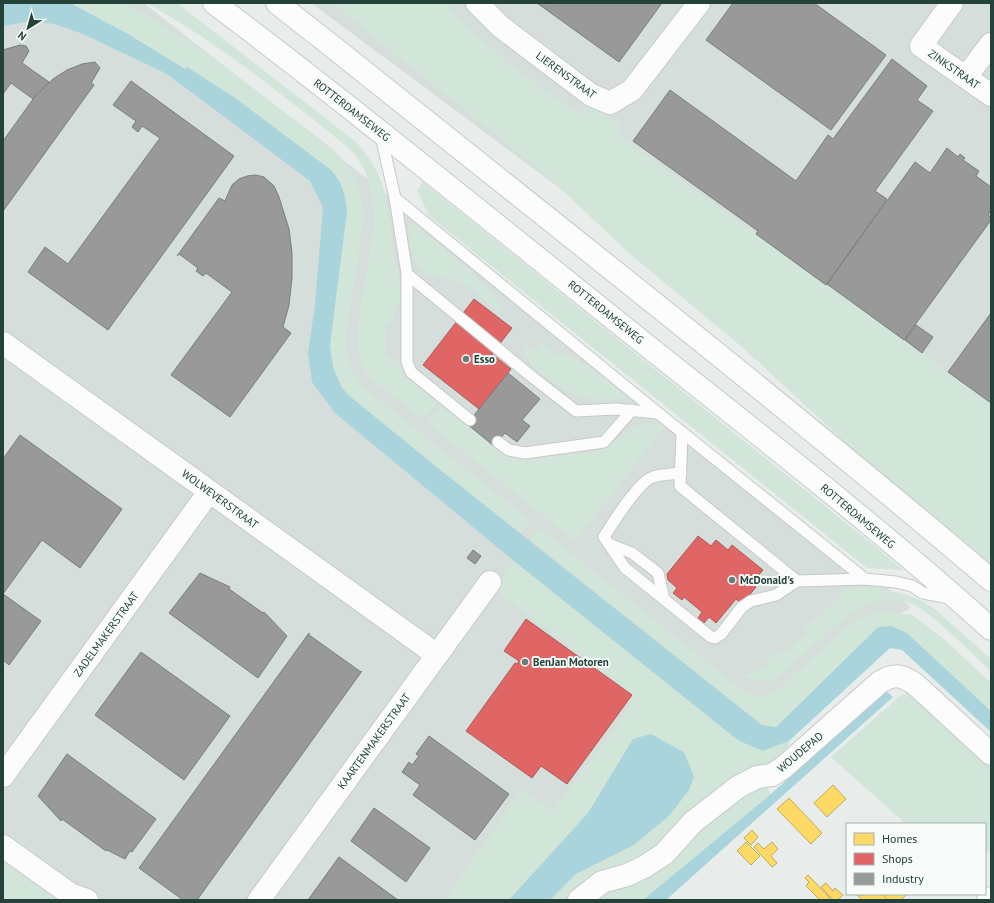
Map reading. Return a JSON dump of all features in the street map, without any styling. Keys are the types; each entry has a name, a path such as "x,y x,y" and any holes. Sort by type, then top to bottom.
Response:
{"street":[{"name":"ROTTERDAMSEWEG","path":"214,3 380,132 789,459 959,600 991,630"},
{"path":"276,3 806,426 991,580"},
{"name":"LIERENSTRAAT","path":"477,3 502,27 584,90 610,103 632,90 699,3"},
{"name":"ZINKSTRAAT","path":"952,3 921,46 991,95"},
{"path":"966,77 991,44"},
{"name":"WOLWEVERSTRAAT","path":"3,343 437,655"},
{"name":"ZADELMAKERSTRAAT","path":"3,776 209,492"},
{"name":"KAARTENMAKERSTRAAT","path":"259,900 490,582"},
{"name":"WOUDEPAD","path":"579,900 602,882 627,875 644,867 664,854 693,822 712,806 738,787 757,777 772,775 784,767 880,682 889,677 902,676 915,684 991,754"},
{"path":"3,846 70,894 87,900"}],"lane":[{"path":"380,132 395,198 407,274 407,362 411,372 470,420"},
{"path":"395,198 682,433 865,579"},
{"path":"407,274 576,411 616,409 658,413"},
{"path":"498,442 509,450 525,453 604,442 632,410"},
{"path":"682,433 680,486 797,581"},
{"path":"681,473 652,477 638,489 614,520 604,537 625,568 711,638 715,638 721,634 742,607 751,601 776,596 797,581 865,579 896,582 912,586 923,593 959,600"},
{"path":"609,544 632,553 658,573 664,599"}],"shaded area":[{"path":"3,3 144,3 911,607 653,779 525,900 3,900"},
{"path":"311,3 991,3 991,520 955,482"}],"green space":[{"path":"70,3 123,3 155,20 218,61 334,150 342,159 353,175 357,184 360,192 363,212 363,224 346,334 347,355 353,374 363,387 526,517 528,524 522,534 347,394 337,377 333,367 330,345 347,211 344,192 336,176 331,170 235,97 187,67 185,70 128,34"},
{"path":"147,3 177,3 355,141 366,154 380,179 384,192 400,289 400,304 395,305 394,322 386,322 385,356 389,357 391,363 399,360 406,372 439,400 424,418 421,418 370,378 361,363 357,334 374,224 374,213 370,184 357,157 350,149 252,72 200,36"},
{"path":"332,3 453,3 448,8 483,42 518,71 580,115 588,104 620,126 617,132 622,136 621,137 991,403 991,564 848,445 742,347 631,255 546,175"},
{"path":"423,182 903,570 867,568 429,216 417,190"},
{"path":"411,224 414,224 477,277 492,293 499,305 503,308 500,314 475,291 459,281 435,276 421,269 412,250 408,227"},
{"path":"524,343 534,352 542,343 557,356 563,353 588,366 626,395 626,399 603,400 584,398 566,391 547,378 531,364"},
{"path":"445,404 454,409 451,413 493,447 522,458 593,452 612,443 635,427 643,424 653,423 665,426 575,541 430,425 429,421"},
{"path":"542,530 747,694 761,696 778,690 854,621 878,611 912,615 944,639 991,683 991,711 907,633 878,627 776,727 762,725 530,539 537,532"},
{"path":"514,561 739,741 763,751 789,741 787,756 662,847 574,900 550,900 576,874 634,845 669,816 633,739 588,813 509,900 444,900 522,790 552,811 613,732 635,696 494,589"},
{"path":"869,587 904,594 920,600 936,610 991,659 991,671 952,634 928,614 913,604 898,600 884,599 871,603 846,617 777,678 768,681 760,681 751,680 743,676 768,666 765,663 778,651 782,655 807,633 804,629 843,594 842,588"},
{"path":"908,692 920,701 991,767 991,849 986,853 986,823 905,823 831,757 899,697"},
{"path":"763,782 771,794 643,900 581,900 709,813"},
{"path":"3,859 60,900 3,900"}],"water":[{"path":"3,3 70,3 128,34 185,69 187,67 235,98 331,170 343,189 347,211 330,345 333,367 341,386 347,394 434,465 762,725 776,727 878,627 891,626 907,633 991,711 991,732 902,650 890,648 789,741 763,751 739,741 514,561 335,413 312,382 308,353 315,305 323,207 310,181 167,74 83,34 55,24 32,21 3,26"},
{"path":"886,691 893,697 666,900 643,900 771,794"},
{"path":"651,734 684,752 694,777 689,790 669,816 634,845 576,874 550,900 509,900 588,813 633,739"}],"building: Homes":[{"path":"833,785 846,799 827,817 814,803"},
{"path":"789,798 822,833 811,844 777,809"},
{"path":"752,830 758,837 751,845 744,838"},
{"path":"746,842 760,856 751,865 737,851"},
{"path":"772,842 778,849 771,856 777,863 772,867 754,847 758,843 764,849"},
{"path":"808,875 830,898 827,900 820,900 806,886 809,882 805,878"},
{"path":"826,883 833,891 835,888 843,895 838,900 833,900 821,887"},
{"path":"857,895 883,895 888,900 862,900"},
{"path":"883,895 906,895 901,900 888,900"}],"building: Shops":[{"path":"474,299 512,328 492,354 511,369 479,409 423,365"},
{"path":"698,536 711,546 716,540 728,550 732,545 763,570 752,583 756,587 742,604 736,599 716,623 709,617 704,623 698,618 702,612 684,597 682,600 673,593 677,588 668,580 667,574"},
{"path":"526,619 632,695 567,784 541,766 532,778 466,731 515,663 517,664 519,661 504,651"}],"building: Industry":[{"path":"537,3 662,3 619,62"},
{"path":"733,3 814,3 886,55 831,130 706,40"},
{"path":"20,45 26,46 29,51 22,63 49,82 33,99 11,83 3,94 3,50"},
{"path":"892,59 927,86 917,100 933,111 875,191 887,199 826,285 756,234 758,231 633,141 670,90 796,181 828,135 833,139"},
{"path":"95,62 100,68 91,83 94,85 3,211 3,141 36,95 53,79 67,70 82,64"},
{"path":"131,81 234,156 108,330 28,272 45,247 68,264 160,138 142,126 138,132 132,127 136,121 113,105"},
{"path":"947,148 958,157 960,154 965,158 963,160 979,171 976,176 991,187 991,210 988,215 991,217 991,220 904,340 827,284 915,162 930,173"},
{"path":"256,175 264,177 274,186 289,229 292,253 292,278 289,305 283,327 291,333 230,417 171,375 232,292 206,273 203,276 196,271 198,268 179,254 177,256 219,198 225,201 232,185 239,179"},
{"path":"991,313 991,403 948,372"},
{"path":"916,325 933,337 922,353 905,340"},
{"path":"508,373 540,399 522,420 530,426 517,442 505,433 494,446 467,424"},
{"path":"20,435 122,509 80,568 42,540 3,594 3,459"},
{"path":"473,550 481,556 475,564 467,558"},
{"path":"200,573 230,587 229,589 263,613 264,612 287,636 258,678 169,613"},
{"path":"3,594 41,621 9,665 3,660"},
{"path":"309,633 309,635 361,672 362,671 197,900 183,900 139,868"},
{"path":"141,652 230,716 184,780 95,715"},
{"path":"429,736 509,794 475,840 413,795 420,785 402,772 409,762 412,765 419,756 416,754"},
{"path":"67,754 156,819 132,852 130,851 125,859 107,850 106,851 62,819 61,821 38,796"},
{"path":"374,808 430,848 406,882 351,841"},
{"path":"339,857 398,900 308,900"}],"place":[{"name":"Esso","path":"466,359"},
{"name":"McDonald's","path":"732,580"},
{"name":"BenJan Motoren","path":"525,662"}]}
